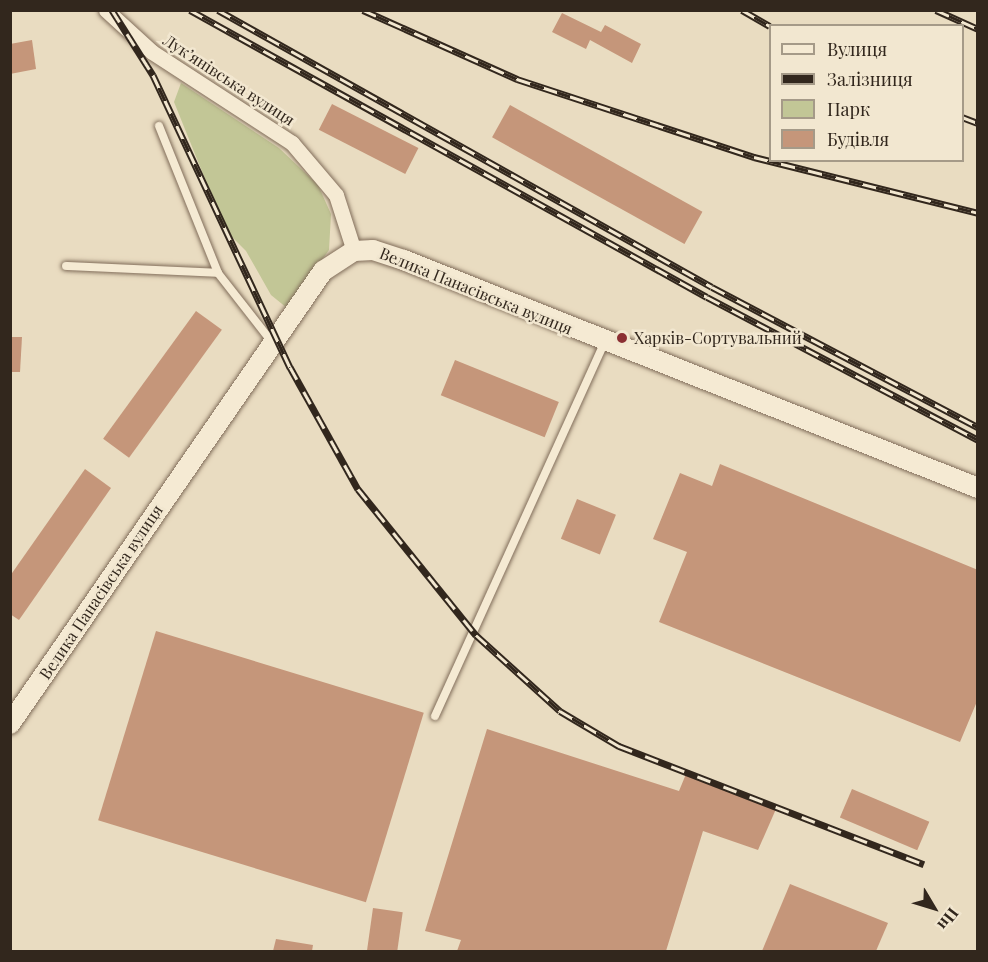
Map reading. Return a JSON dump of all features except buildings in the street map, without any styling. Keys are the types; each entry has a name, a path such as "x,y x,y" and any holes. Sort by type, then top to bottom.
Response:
{"street":[{"name":"Лук’янівська вулиця","path":"106,10 152,52 292,143 336,195 354,251"},
{"name":"Велика Панасівська вулиця","path":"10,724 322,271 354,251 373,250 404,260 605,342 978,488"}],"lane":[{"path":"159,126 218,273 272,342"},
{"path":"66,266 218,273"},
{"path":"435,716 605,342"}],"green space":[{"path":"181,83 279,148 318,185 331,214 329,250 287,308 271,295 246,251 226,231 174,102"}],"railway":[{"path":"112,10 153,75 290,367 358,489 476,635 560,711 619,746 924,864"},
{"path":"190,10 707,297 978,440"},
{"path":"218,10 712,287 978,427"},
{"path":"363,10 517,79 769,161"},
{"path":"742,10 769,25"},
{"path":"936,10 978,29"},
{"path":"964,118 978,123"},
{"path":"774,162 978,213"}],"place":[{"name":"Харків-Сортувальний","path":"622,338"}]}
